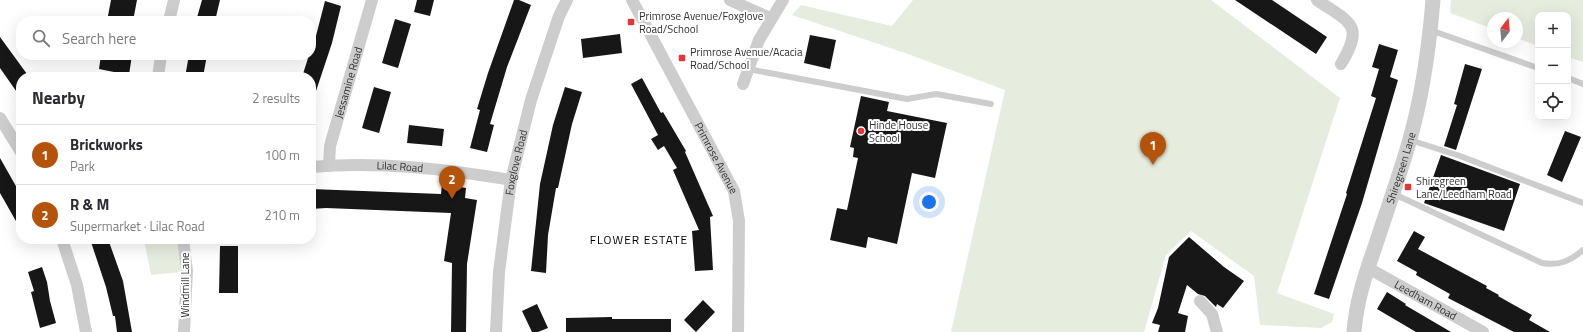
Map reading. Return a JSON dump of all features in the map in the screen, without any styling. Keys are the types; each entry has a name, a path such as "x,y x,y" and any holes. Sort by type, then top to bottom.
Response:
{"street":[{"path":"170,16 174,0"},
{"name":"Jessamine Road","path":"329,165 330,146 372,0"},
{"name":"Foxglove Road","path":"496,332 499,272 511,180 531,100 559,16 567,0"},
{"name":"Primrose Avenue","path":"632,0 734,191 739,221 738,332"},
{"path":"730,0 770,18"},
{"path":"743,84 759,40 770,18 783,0"},
{"path":"1318,0 1351,24 1354,33 1353,43 1341,64"},
{"name":"Shiregreen Lane","path":"1354,332 1355,315 1368,268 1410,139 1418,109 1433,0"},
{"path":"159,72 161,60"},
{"path":"0,118 16,144"},
{"name":"Lilac Road","path":"316,166 374,165 455,170 511,180"},
{"path":"64,244 77,285 86,332"},
{"name":"Windmill Lane","path":"184,244 187,271 184,332"},
{"name":"Leedham Road","path":"1368,268 1483,332"},
{"path":"1200,301 1212,314 1217,332"}],"lane":[{"path":"1430,30 1535,67"},
{"path":"748,69 907,99 936,94 991,104"},
{"path":"1571,79 1583,84"},
{"path":"1410,139 1460,156 1583,203"},
{"path":"1392,194 1542,263 1553,265 1561,264 1576,256 1583,250"}],"shaded area":[{"path":"913,0 1211,0 1340,98 1277,293 1334,314 1332,322 1321,328 1260,325 1254,276 1191,231 1166,255 1144,332 951,332 1005,90 908,54 792,15 801,5 892,26"},
{"path":"1451,0 1583,0 1583,62 1571,58 1571,12 1535,12 1535,45 1523,40 1523,12 1487,12 1487,27 1450,13"},
{"path":"145,244 178,244 181,272 151,275"}],"building":[{"path":"111,0 137,0 134,16 108,16"},
{"path":"202,0 220,0 216,16 197,16"},
{"path":"417,0 434,0 430,16 414,12"},
{"path":"514,0 519,0 531,5 507,67 490,124 494,125 487,152 470,148 480,110 477,109"},
{"path":"1235,0 1272,0 1327,37 1316,54"},
{"path":"325,1 341,6 332,43 316,91 316,72 304,72 307,60 316,60 316,36"},
{"path":"395,19 411,24 398,68 382,63"},
{"path":"620,34 622,53 583,58 581,39"},
{"path":"810,35 836,40 830,69 804,63"},
{"path":"0,37 26,72 16,72 16,91 0,68"},
{"path":"1379,44 1398,50 1390,77 1398,80 1362,203 1329,299 1314,294 1347,194 1346,193 1376,98 1371,96 1379,69 1372,67"},
{"path":"100,60 131,60 129,72 114,72 99,69"},
{"path":"188,60 206,60 204,72 186,72"},
{"path":"1465,64 1482,69 1456,150 1444,146 1457,105 1454,104"},
{"path":"642,78 661,113 663,112 686,151 685,152 713,216 710,217 713,270 695,271 692,231 699,230 673,170 677,168 664,146 658,150 651,139 658,135 631,84"},
{"path":"374,87 391,92 379,133 362,128"},
{"path":"565,87 582,92 572,124 558,188 556,188 548,235 546,273 531,271 540,184 553,125"},
{"path":"861,96 889,102 887,111 947,123 935,178 912,173 897,244 868,237 866,248 830,240 837,208 847,210 858,158 853,157 854,148 850,147"},
{"path":"409,125 444,129 442,146 407,143"},
{"path":"1565,131 1581,137 1562,182 1547,175"},
{"path":"1441,155 1520,184 1504,231 1424,203"},
{"path":"0,158 16,186 16,221 0,193"},
{"path":"442,184 466,188 465,198 477,200 467,264 466,332 451,332 452,263 444,261 451,213 316,209 316,189 441,194"},
{"path":"1414,231 1425,237 1418,249 1487,286 1486,288 1499,295 1498,296 1532,315 1529,320 1550,332 1514,332 1448,298 1450,294 1416,275 1417,272 1397,261"},
{"path":"1189,237 1224,267 1244,281 1223,308 1217,304 1216,307 1205,296 1198,294 1187,285 1178,313 1188,316 1185,332 1158,332 1160,325 1152,323 1158,308 1169,257"},
{"path":"92,244 110,244 123,281 132,332 117,332 115,316 113,316 106,287"},
{"path":"220,246 238,246 238,293 219,293"},
{"path":"42,267 47,282 56,323 40,328 31,292 34,291 28,272"},
{"path":"1387,292 1406,304 1405,305 1451,332 1416,332 1377,309"},
{"path":"703,300 715,312 696,332 684,320"},
{"path":"537,304 548,328 538,332 532,332 522,311"},
{"path":"612,317 612,319 671,319 671,332 566,332 566,318"}],"place":[{"name":"Primrose Avenue/Foxglove Road/School","path":"631,22"},
{"name":"Primrose Avenue/Acacia Road/School","path":"682,58"},
{"name":"Hinde House School","path":"861,131"},
{"name":"Brickworks","path":"1153,165"},
{"name":"Shiregreen Lane/Leedham Road","path":"1408,187"},
{"name":"R & M","path":"452,199"}],"district":[{"name":"FLOWER ESTATE","path":"639,240"}]}
